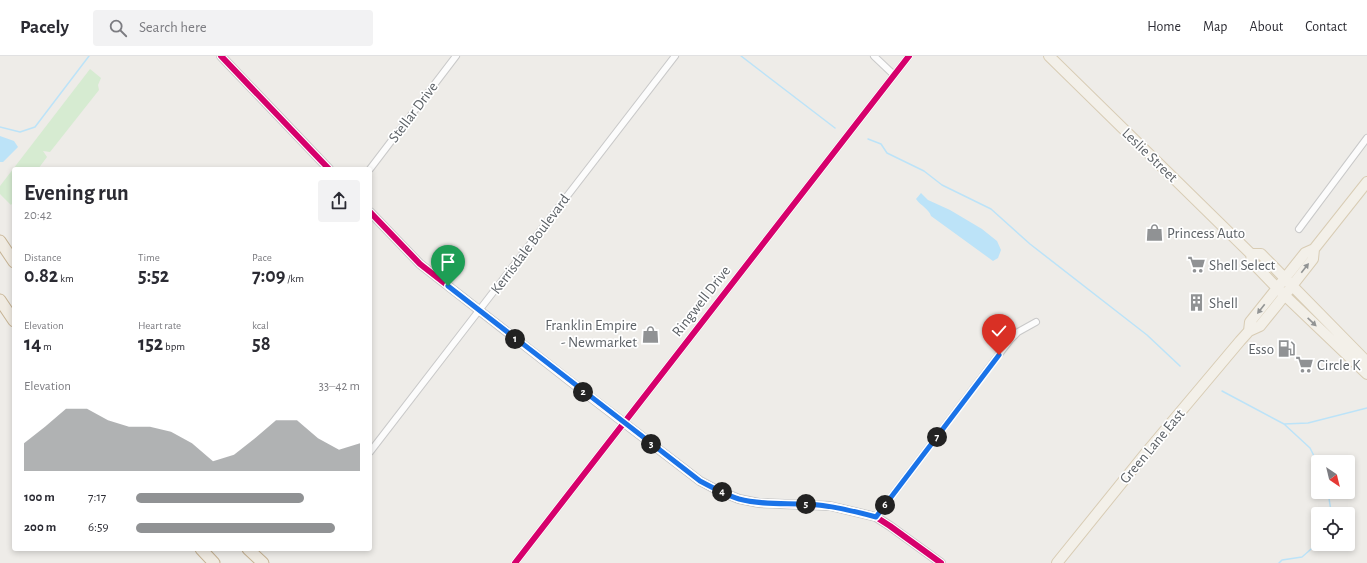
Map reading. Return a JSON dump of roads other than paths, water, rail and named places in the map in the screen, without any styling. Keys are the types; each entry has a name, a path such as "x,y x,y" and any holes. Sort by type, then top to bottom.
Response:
{"highway":[{"path":"0,241 12,259"},
{"path":"0,300 12,318"},
{"path":"203,551 214,563"},
{"path":"250,551 263,563"}],"main road":[{"name":"Leslie Street","path":"1049,56 1251,254 1252,262 1280,292 1367,374"},
{"name":"Green Lane East","path":"1057,563 1145,454 1249,331 1250,322 1288,282 1305,252 1314,249 1334,226 1367,182"},
{"name":"Leslie Street","path":"1251,254 1261,254 1367,362"}],"street":[{"path":"221,56 327,167"},
{"name":"Stellar Drive","path":"372,167 456,56"},
{"name":"Kerrisdale Boulevard","path":"372,449 675,56"},
{"path":"874,56 894,75"},
{"name":"Ringwell Drive","path":"515,563 623,422 909,56"},
{"path":"1299,229 1367,138"},
{"path":"372,214 420,264 700,481 739,499 759,503 830,506 876,517 941,563"},
{"path":"876,517 1010,340 1018,332 1036,322"}],"water":[{"path":"0,136 14,141 18,147 3,162 0,162"},
{"path":"921,193 928,200 950,210 982,229 997,241 1001,250 998,258 993,261 931,216 929,211 916,199"}],"waterway":[{"path":"0,127 20,132 35,127 89,56"},
{"path":"741,56 835,128"},
{"path":"868,139 881,144 887,153 924,171 942,185 991,209 1030,244 1147,335 1180,366"},
{"path":"1222,391 1284,424 1310,448 1314,455"},
{"path":"1284,424 1308,423 1367,408"},
{"path":"1329,499 1330,507"},
{"path":"1279,563 1282,560 1302,557 1311,549"}],"place":[{"name":"Princess Auto","path":"1154,233"},
{"name":"Shell Select","path":"1196,265"},
{"name":"Shell","path":"1196,303"},
{"name":"Franklin Empire - Newmarket","path":"650,334"},
{"name":"Esso","path":"1287,349"},
{"name":"Circle K","path":"1304,365"}]}
